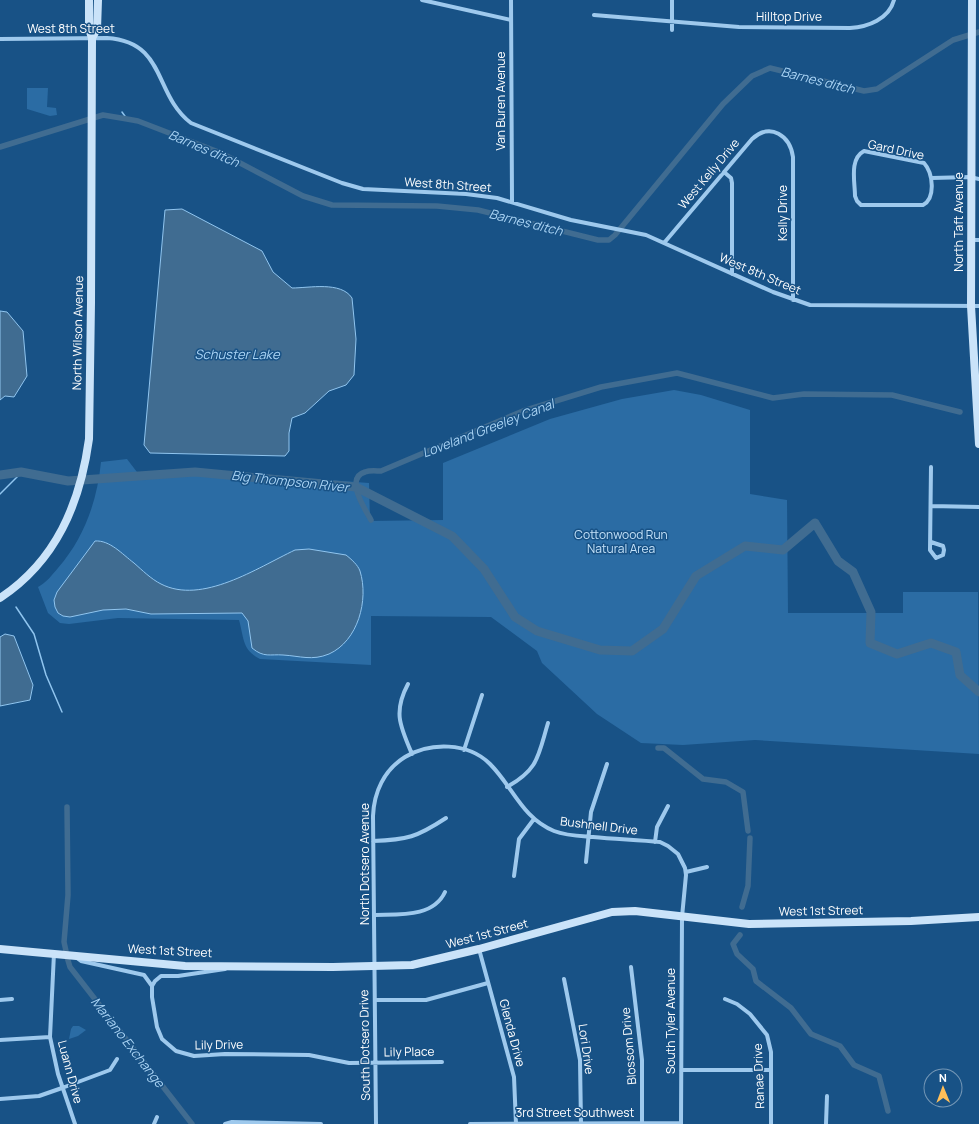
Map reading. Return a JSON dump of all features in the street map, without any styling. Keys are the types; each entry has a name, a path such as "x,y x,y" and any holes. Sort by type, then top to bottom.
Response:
{"main road":[{"name":"North Wilson Avenue","path":"0,598 19,586 56,542 76,498 86,460 88,439 91,311 92,38 89,29 89,0"},
{"name":"North Wilson Avenue","path":"92,38 97,29 98,0"},
{"name":"North Taft Avenue","path":"972,0 972,40 975,92 970,177 970,240 975,306 979,444"},
{"name":"West 1st Street","path":"0,949 54,953 162,965 333,967 412,965 479,949 612,912 635,911 748,924 911,921 979,917"}],"street":[{"path":"422,0 511,20"},
{"name":"Van Buren Avenue","path":"511,0 512,202"},
{"path":"672,0 672,30"},
{"name":"Hilltop Drive","path":"594,15 739,27 858,28 880,19 890,9 894,0"},
{"name":"West 8th Street","path":"0,39 121,39 140,47 152,63 179,113 191,123 342,183 373,190 466,194 512,202 571,220 646,235 732,274 793,300 810,305 975,306"},
{"name":"West Kelly Drive","path":"664,243 754,136 766,132 777,133"},
{"name":"Kelly Drive","path":"777,133 783,135 789,142 793,157 793,300"},
{"name":"Gard Drive","path":"864,151 924,163 932,178 930,198 923,205 861,205 857,201 856,196 854,161 864,151"},
{"path":"724,172 731,178 732,183 732,274"},
{"path":"932,178 970,177 979,179"},
{"path":"970,240 979,240"},
{"path":"931,467 931,542"},
{"path":"931,506 979,507"},
{"path":"408,684 400,699 399,714 403,734 412,754"},
{"path":"464,750 482,695"},
{"path":"507,787 532,769 536,762 548,723"},
{"name":"Bushnell Drive","path":"412,754 433,747 448,746 464,750 489,763 523,809 534,819 555,831 589,836 654,842 664,844 676,851 681,858 686,872 682,917"},
{"name":"North Dotsero Avenue","path":"374,965 373,809 376,792 390,770 402,759 412,754"},
{"path":"586,862 591,812 607,764"},
{"path":"654,842 657,827 668,806"},
{"path":"373,840 399,840 420,834 446,818"},
{"path":"514,876 520,839 534,819"},
{"path":"686,872 708,867"},
{"path":"374,915 403,914 432,907 442,898 445,892"},
{"name":"South Tyler Avenue","path":"681,1124 682,917"},
{"name":"Glenda Drive","path":"479,949 514,1077 516,1124"},
{"name":"Luann Drive","path":"54,953 50,1037 53,1058 75,1124"},
{"path":"74,955 81,961 144,975 152,986 157,978 161,976 178,976 219,971 234,965"},
{"name":"South Dotsero Drive","path":"374,965 376,1124"},
{"name":"Blossom Drive","path":"631,967 642,1060 642,1123"},
{"name":"Lori Drive","path":"564,979 580,1060 581,1124"},
{"path":"375,1000 426,1000 488,983"},
{"name":"Lily Drive","path":"152,986 159,1033 166,1044 182,1054 194,1056 225,1054 309,1055 349,1063 376,1063"},
{"path":"0,1000 12,999"},
{"name":"Ranae Drive","path":"725,999 737,1004 750,1014 765,1030 770,1045 771,1124"},
{"path":"0,1040 50,1037"},
{"path":"0,1099 39,1096 110,1070 117,1060"},
{"name":"Lily Place","path":"376,1063 442,1062"},
{"path":"681,1070 770,1070"},
{"path":"826,1124 827,1096"},
{"path":"154,1124 158,1117"},
{"path":"225,1124 232,1122 321,1124"},
{"name":"3rd Street Southwest","path":"470,1124 681,1124"}],"green space":[{"path":"27,88 48,88 47,107 56,108 57,115 50,116 27,109"},
{"name":"Cottonwood Run Natural Area","path":"674,390 701,395 750,410 750,494 787,500 788,613 903,613 903,592 978,592 979,754 755,740 683,745 641,743 597,714 542,663 537,651 491,617 371,616 371,665 260,659 250,652 247,647 243,638 239,620 118,618 69,624 60,623 48,613 38,587 58,568 82,532 88,519 96,491 101,462 127,459 140,476 192,470 369,483 370,521 443,520 443,463 550,419 622,399"},
{"path":"73,1026 79,1026 86,1030 78,1036 69,1039 71,1029"}],"water":[{"name":"Schuster Lake","path":"182,209 262,251 273,272 292,288 333,287 347,293 352,298 356,339 354,375 346,385 329,391 305,413 292,418 289,433 289,451 285,456 150,453 144,445 165,210"},
{"path":"0,311 7,312 23,331 27,376 14,397 5,396 0,400"},
{"path":"95,541 100,541 111,545 161,584 177,589 194,590 229,582 295,550 309,549 346,555 354,562 360,571 363,594 362,607 354,630 339,648 329,654 311,658 267,655 256,651 252,648 248,621 242,613 151,614 126,609 103,610 70,617 63,616 58,613 55,607 54,600 57,592"},
{"path":"5,634 14,636 33,685 30,700 0,706 0,637"}],"waterway":[{"name":"Barnes ditch","path":"0,147 103,115 138,121 221,153 303,196 332,205 437,206 478,210 598,240 609,240 615,235 723,104 752,76 770,68 864,91 877,89 953,40 979,32"},
{"name":"Barnes ditch","path":"122,112 127,119"},
{"name":"Loveland Greeley Canal","path":"371,520 361,502 356,487 356,480 359,475 365,472 381,471 523,411 601,387 677,373 773,398 804,394 892,395 960,412"},
{"name":"Big Thompson River","path":"0,475 21,472 68,481 195,472 356,487 452,536 484,569 515,617 537,631 600,650 632,651 663,629 696,576 745,546 783,550 815,523 838,561 853,572 871,612 870,643 897,654 931,643 956,652 960,675 979,692"},
{"path":"0,494 22,472"},
{"path":"16,607 34,634 46,675 62,712"},
{"path":"658,748 664,748 703,779 726,782 743,792 748,831"},
{"name":"Mariano Exchange","path":"66,951 64,942 68,895 67,807"},
{"path":"742,907 748,886 750,838"},
{"path":"740,935 733,944 737,954 753,969 756,981 791,1008 811,1034 840,1046 854,1065 879,1076 888,1111"},
{"name":"Mariano Exchange","path":"67,957 70,967 192,1124"}]}
